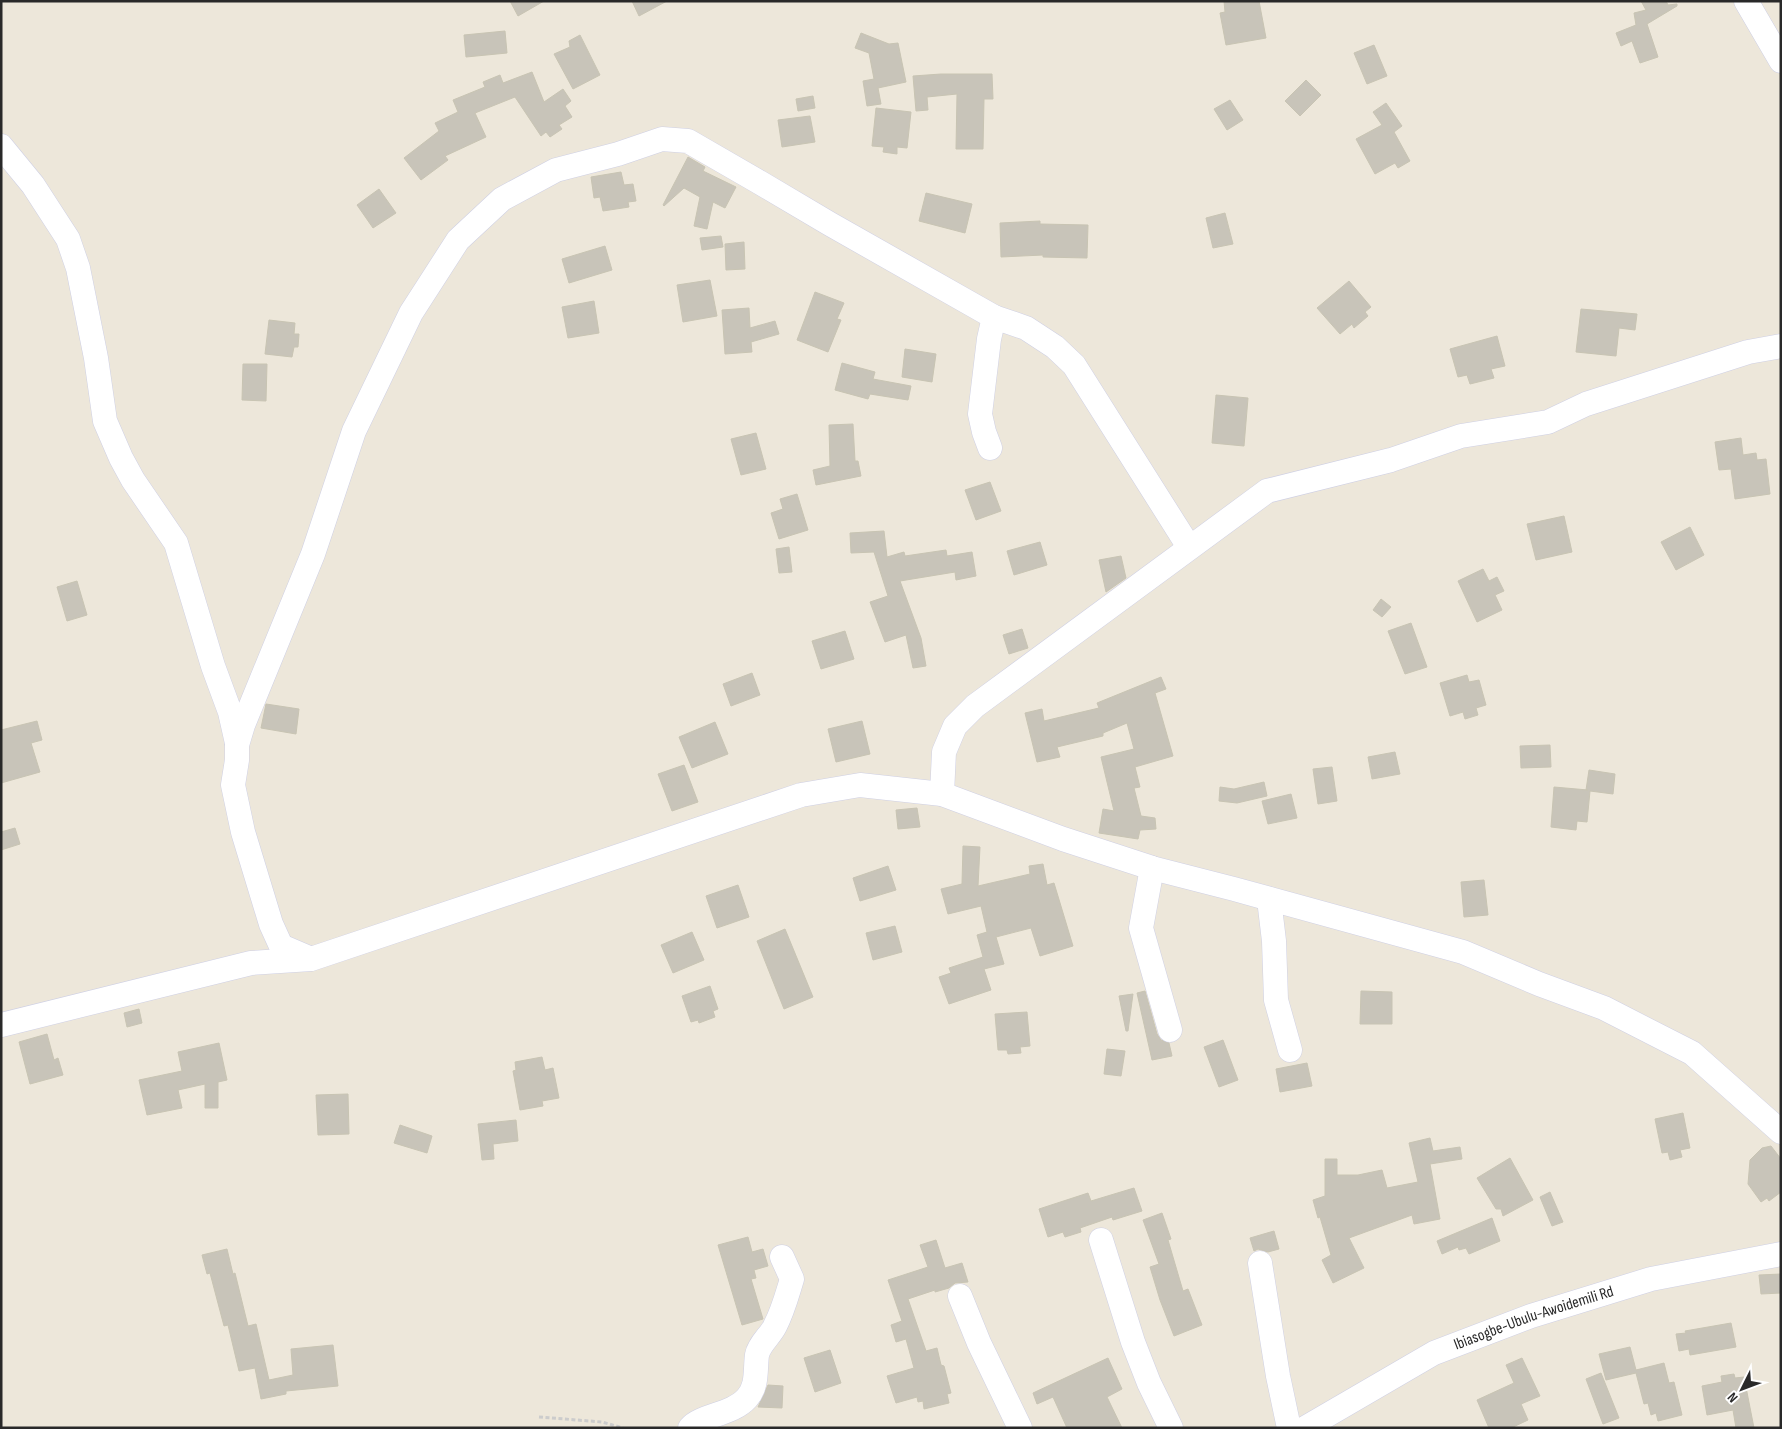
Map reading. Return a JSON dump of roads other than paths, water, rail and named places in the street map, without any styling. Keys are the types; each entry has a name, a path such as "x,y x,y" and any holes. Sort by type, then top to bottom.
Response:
{"street":[{"path":"1746,1 1781,61"},
{"path":"237,745 313,554 354,432 411,313 458,240 502,199 556,170 618,154 662,139 688,141 994,317 1026,328 1054,347 1074,365 1189,548"},
{"path":"1,146 33,185 68,239 78,268 96,358 105,421 133,480 176,543 213,666 230,712 237,745 233,785 243,832 271,924 281,946 311,958"},
{"path":"990,448 980,414 989,339 994,317"},
{"path":"942,794 944,752 955,726 975,706 1268,491 1391,460 1461,436 1548,422 1586,404 1748,352 1781,346"},
{"path":"1,1025 251,963 311,958 801,796 860,786 942,794 1063,839 1152,868 1463,952 1539,984 1604,1008 1692,1053 1781,1132"},
{"path":"1152,868 1141,928 1170,1030"},
{"path":"1269,899 1274,941 1276,1000 1290,1050"},
{"path":"251,963 273,939 271,924"},
{"path":"1101,1240 1133,1342 1149,1383 1171,1428"},
{"name":"Ibiasogbe-Ubulu-Awoidemili Rd","path":"1304,1428 1434,1353 1531,1316 1651,1279 1781,1254"},
{"path":"690,1428 695,1422 725,1413 747,1398 755,1382 757,1352 783,1310 792,1279 782,1257"},
{"path":"1260,1263 1278,1376 1289,1428"},
{"path":"960,1296 979,1343 1020,1428"}]}
